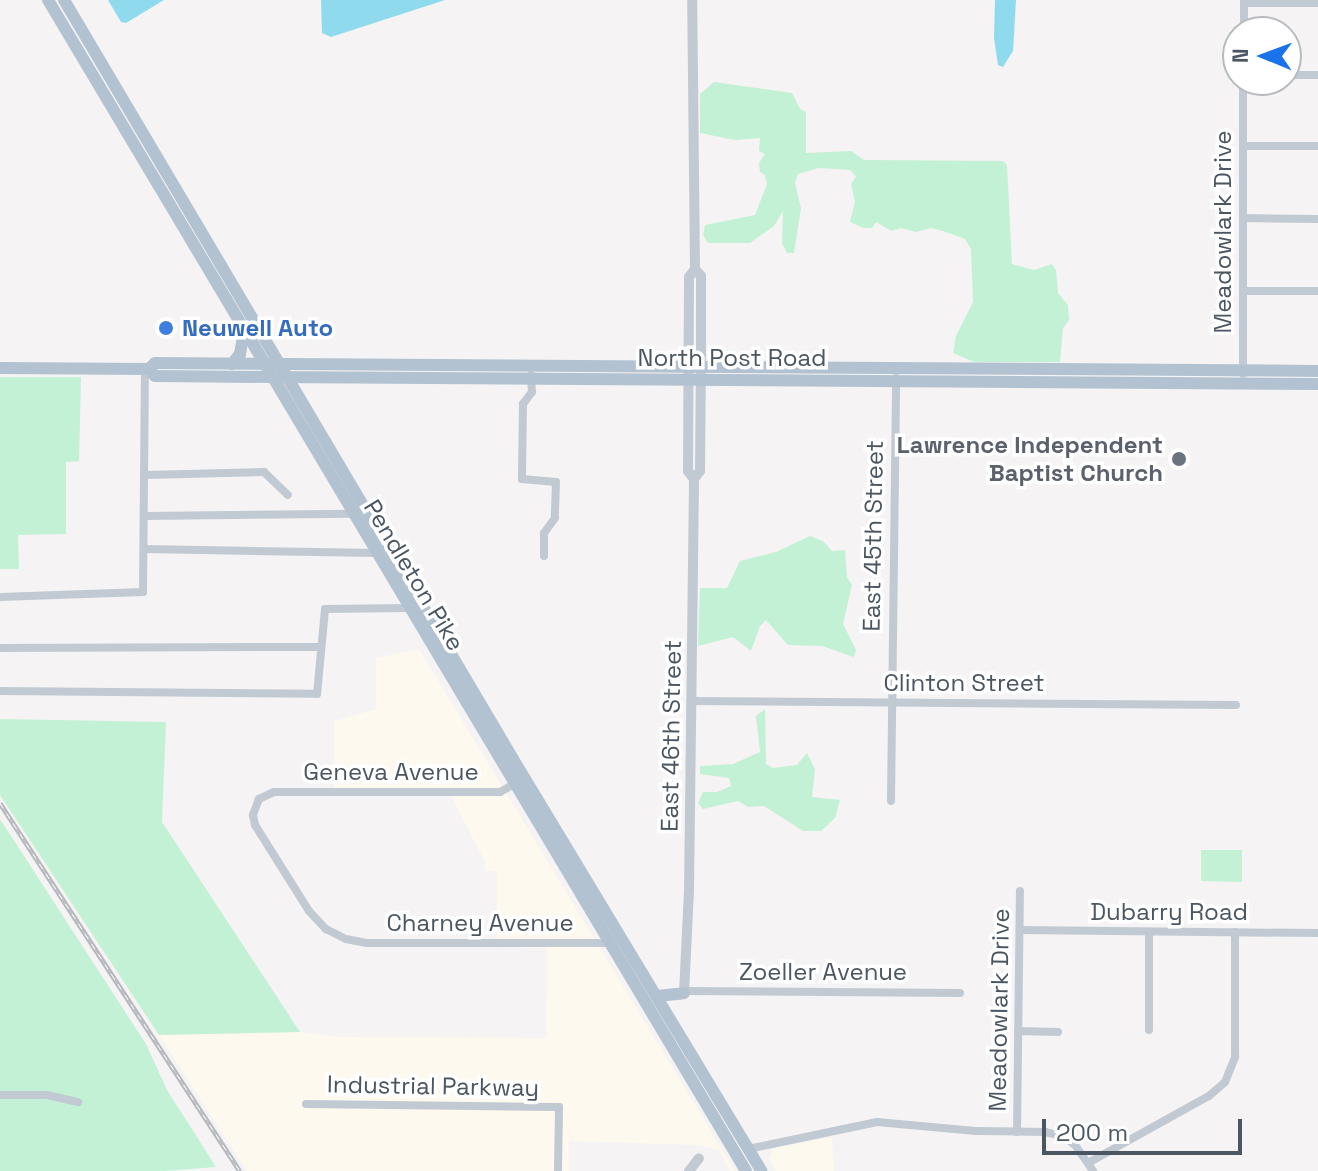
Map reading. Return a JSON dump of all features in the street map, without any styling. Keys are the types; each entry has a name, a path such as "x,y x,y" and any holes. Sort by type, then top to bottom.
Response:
{"main road":[{"name":"Pendleton Pike","path":"48,0 408,608 657,996 762,1171"},
{"name":"Pendleton Pike","path":"64,0 307,412 610,943 746,1171"},
{"path":"232,364 240,354 244,332"},
{"name":"North Post Road","path":"0,368 147,369 155,363 279,364 531,373"},
{"name":"North Post Road","path":"147,369 155,376 269,377 531,373 1243,376 1318,371"},
{"name":"North Post Road","path":"1243,376 1318,384"},
{"path":"307,412 308,387 321,377"},
{"path":"657,996 668,997 685,992"},
{"path":"670,1017 685,992"}],"street":[{"name":"East 46th Street","path":"685,992 694,479 688,471 701,276 695,269 692,0"},
{"path":"1244,2 1318,3"},
{"name":"Meadowlark Drive","path":"1243,96 1243,376"},
{"path":"1243,146 1318,146"},
{"path":"1243,218 1318,219"},
{"path":"1243,291 1318,291"},
{"path":"0,597 143,592 147,369"},
{"path":"531,373 530,399 523,404 522,479 556,482 555,518 544,533 544,556"},
{"name":"East 45th Street","path":"891,801 896,375"},
{"path":"145,475 264,472 288,495"},
{"path":"145,516 353,514"},
{"path":"144,549 376,553"},
{"path":"0,691 317,694 319,647 325,609 408,608"},
{"path":"0,648 319,647"},
{"name":"Clinton Street","path":"691,701 1236,705"},
{"name":"Geneva Avenue","path":"351,940 326,929 307,908 255,825 253,813 256,803 267,793 277,791 500,792 519,781"},
{"name":"Meadowlark Drive","path":"1020,891 1017,1132 1063,1136 1080,1150 1090,1167"},
{"name":"Dubarry Road","path":"1020,930 1318,933"},
{"path":"1149,932 1149,1030"},
{"path":"1090,1167 1209,1096 1228,1077 1235,1057 1235,932"},
{"name":"Charney Avenue","path":"351,940 610,943"},
{"name":"Zoeller Avenue","path":"685,992 960,993"},
{"path":"1018,1031 1058,1032"},
{"path":"0,1095 47,1095 78,1102"},
{"name":"Industrial Parkway","path":"306,1104 559,1107 558,1171"},
{"path":"748,1149 880,1122 1017,1132"},
{"path":"689,1171 699,1158"}],"shaded area":[{"path":"419,649 735,1171 730,1171 719,1150 697,1145 569,1141 569,1171 247,1171 159,1035 300,1032 338,1037 546,1038 547,948 497,947 497,871 485,871 484,860 451,796 334,795 334,721 376,709 376,658"},
{"path":"832,1137 834,1171 776,1171 769,1160 773,1148"}],"green space":[{"path":"714,82 792,93 800,109 806,112 806,153 851,151 864,160 1003,161 1007,165 1012,264 1034,270 1052,264 1056,270 1058,293 1068,305 1069,320 1063,328 1060,362 974,362 953,353 956,336 973,302 971,249 965,239 931,228 916,232 901,228 891,231 876,222 872,228 863,228 850,222 855,202 851,184 856,177 850,170 818,168 798,174 795,183 801,208 794,253 787,253 782,243 783,211 774,226 750,243 708,243 703,235 705,225 755,215 767,184 765,175 760,172 759,163 765,154 759,151 760,138 735,140 700,133 700,94"},
{"path":"0,377 81,377 79,461 66,462 66,534 18,535 19,569 0,569"},
{"path":"810,536 823,541 832,551 845,550 847,577 852,585 843,624 856,650 854,657 822,646 788,645 766,620 760,626 751,651 733,637 698,646 700,588 727,588 740,561 776,552"},
{"path":"765,709 766,764 773,768 797,765 807,753 815,769 812,797 840,800 835,818 821,831 803,831 764,806 748,807 738,801 703,809 698,803 703,792 717,792 731,786 729,778 700,774 700,766 733,764 760,752 756,716"},
{"path":"0,719 166,722 162,822 300,1032 159,1035 0,795"},
{"path":"0,819 146,1044 167,1090 216,1167 163,1171 0,1171"},
{"path":"1201,850 1242,850 1242,882 1201,881"}],"water":[{"path":"108,0 164,0 126,23 121,22"},
{"path":"321,0 445,0 331,37 322,33"},
{"path":"995,0 1016,0 1013,51 1003,67 998,65 994,38"}],"railway":[{"path":"0,803 240,1171"}],"place":[{"name":"Neuwell Auto","path":"166,328"},
{"name":"Lawrence Independent Baptist Church","path":"1179,459"}]}
